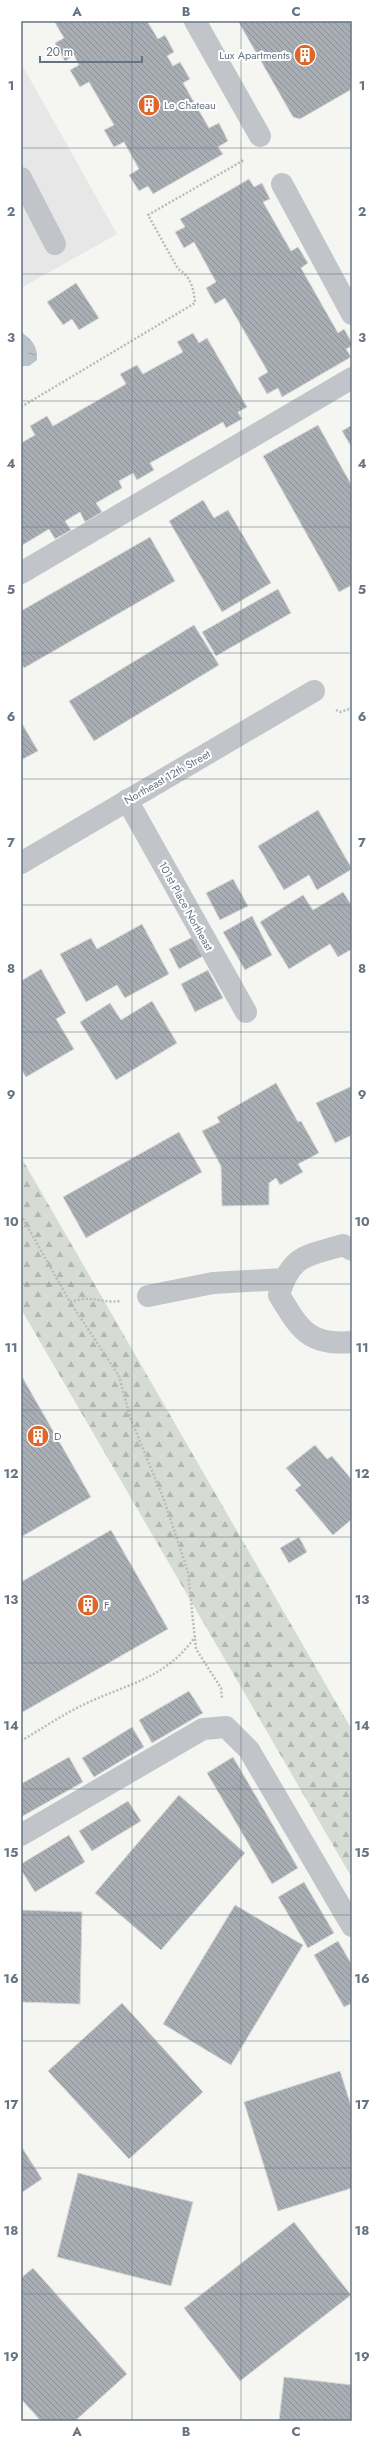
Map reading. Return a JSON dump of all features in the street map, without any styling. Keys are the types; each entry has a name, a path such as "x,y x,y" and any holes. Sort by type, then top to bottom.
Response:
{"street":[{"path":"195,21 260,136"},
{"path":"21,178 54,244"},
{"path":"282,184 352,314"},
{"path":"21,573 352,378"},
{"name":"Northeast 12th Street","path":"21,863 314,691"},
{"name":"101st Place Northeast","path":"127,800 246,1012"},
{"path":"352,1250 343,1245 299,1258 283,1279 279,1295 297,1325 315,1339 338,1343 352,1342"},
{"path":"148,1296 213,1283 283,1279"},
{"path":"21,1835 203,1729 226,1727 249,1750 352,1926"}],"path":[{"path":"21,407 195,303 194,289 185,272 178,269 148,215 245,160"},
{"path":"21,1215 70,1302 119,1376 130,1418 164,1500 188,1572 196,1649 221,1688 226,1727"},
{"path":"70,1302 83,1297 111,1302 148,1296"},
{"path":"21,1741 87,1703 157,1674 183,1654 195,1636"}],"shaded area":[{"path":"21,63 117,234 21,288"}],"green space":[{"path":"21,1157 352,1730 352,1878 21,1309"}],"water":[{"path":"21,332 34,344 37,355 37,360 29,366 21,366"}],"building":[{"name":"Le Chateau","path":"54,21 147,21 158,39 165,35 174,52 167,56 173,66 180,62 190,79 183,83 209,128 219,123 228,141 218,147 223,154 153,194 148,186 139,191 129,175 139,169 124,142 114,147 104,130 114,125 89,82 80,87 70,70 79,65 74,55 65,61 55,43 64,38"},
{"name":"Lux Apartments","path":"238,21 352,21 352,89 300,119 293,117"},
{"path":"249,179 254,187 262,183 270,199 263,202 291,251 298,247 308,263 301,268 338,333 344,329 352,343 352,346 346,349 351,357 282,397 278,388 267,394 258,378 268,372 225,298 215,304 206,288 216,282 194,242 184,248 175,232 185,227 180,219"},
{"path":"76,283 99,318 79,330 72,319 63,325 47,302"},
{"path":"193,333 199,343 207,338 247,407 238,412 242,419 226,428 223,422 150,463 154,470 137,480 133,473 119,481 122,488 96,503 102,512 85,522 80,512 65,521 71,530 55,539 49,529 21,546 21,443 35,435 30,426 47,416 53,426 126,384 120,374 137,365 143,374 183,352 177,342"},
{"path":"318,425 352,486 352,585 339,592 263,456"},
{"path":"352,425 352,448 342,431"},
{"path":"203,500 214,518 228,510 271,583 222,612 169,521"},
{"path":"150,537 175,581 24,668 21,662 21,611"},
{"path":"278,589 291,613 216,656 202,632"},
{"path":"194,625 219,665 94,741 69,701"},
{"path":"21,722 38,751 21,760"},
{"path":"318,810 352,869 317,890 309,875 284,890 258,846"},
{"path":"233,879 248,906 220,920 206,893"},
{"path":"343,892 352,906 352,949 338,957 330,944 289,969 260,922 303,895 313,910"},
{"path":"252,916 272,955 245,970 223,932"},
{"path":"142,924 169,974 125,998 117,985 86,1002 60,954 91,938 97,949"},
{"path":"193,937 203,956 179,969 169,949"},
{"path":"41,969 66,1013 56,1019 74,1049 26,1077 21,1069 21,981"},
{"path":"208,970 223,998 195,1012 181,984"},
{"path":"152,1001 177,1043 116,1080 80,1022 110,1003 121,1020"},
{"path":"276,1083 298,1122 301,1121 319,1153 298,1164 303,1172 280,1185 276,1178 269,1183 269,1205 222,1206 221,1166 202,1131 220,1122 217,1117"},
{"path":"352,1086 352,1135 335,1143 316,1103"},
{"path":"179,1132 202,1172 86,1238 63,1197"},
{"name":"D","path":"21,1375 91,1497 21,1537"},
{"path":"315,1445 327,1459 332,1456 352,1480 352,1519 333,1535 295,1490 301,1485 286,1468"},
{"name":"F","path":"111,1530 168,1629 21,1713 21,1582"},
{"path":"299,1537 307,1552 289,1563 280,1548"},
{"path":"189,1691 203,1713 152,1743 139,1720"},
{"path":"132,1727 144,1747 94,1777 82,1758"},
{"path":"69,1757 83,1782 21,1817 21,1784"},
{"path":"233,1757 298,1868 272,1884 207,1773"},
{"path":"179,1795 245,1853 161,1950 95,1893"},
{"path":"128,1801 141,1821 92,1851 79,1831"},
{"path":"69,1835 85,1862 35,1892 21,1870 21,1864"},
{"path":"304,1882 334,1933 308,1948 278,1897"},
{"path":"235,1905 303,1945 231,2065 163,2024"},
{"path":"21,1910 82,1912 80,2004 21,2002"},
{"path":"338,1941 352,1965 352,2003 344,2007 314,1955"},
{"path":"122,2003 203,2092 129,2159 48,2071"},
{"path":"340,2071 352,2109 352,2188 278,2211 244,2102"},
{"path":"21,2146 42,2179 21,2193"},
{"path":"78,2173 193,2202 171,2286 57,2257"},
{"path":"294,2222 351,2295 240,2381 184,2308"},
{"path":"33,2268 127,2374 75,2421 41,2421 21,2399 21,2278"},
{"path":"284,2377 352,2385 352,2421 279,2421"}],"place":[{"name":"Lux Apartments","path":"305,55"},
{"name":"Le Chateau","path":"149,105"},
{"name":"D","path":"38,1436"},
{"name":"F","path":"88,1605"}]}
